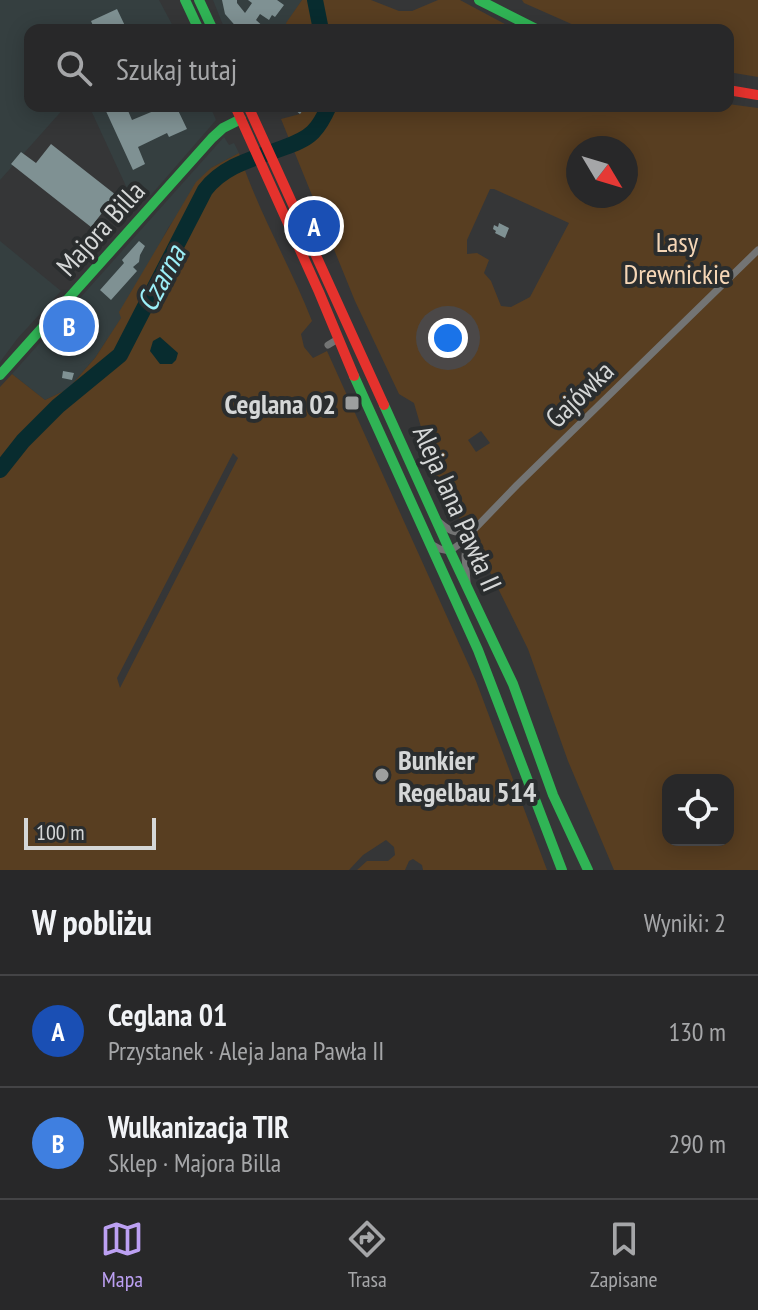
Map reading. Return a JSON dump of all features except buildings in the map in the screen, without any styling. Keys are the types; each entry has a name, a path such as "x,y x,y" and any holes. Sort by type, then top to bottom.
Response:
{"main road":[{"path":"185,0 196,24"},
{"path":"199,0 210,24"},
{"path":"479,0 527,24"},
{"path":"734,91 758,95"},
{"path":"238,112 259,144"},
{"path":"250,112 271,172"},
{"name":"Majora Billa","path":"0,375 212,138 241,119"},
{"name":"Aleja Jana Pawła II","path":"271,172 369,413 482,659 562,870"},
{"name":"Aleja Jana Pawła II","path":"271,172 303,224 513,684 553,795 588,870"}],"street":[{"name":"Gajówka","path":"450,551 758,250"},
{"path":"328,345 338,339"},
{"path":"437,520 458,533 476,527"},
{"path":"467,537 468,589"},
{"path":"427,539 437,548 450,551"}],"shaded area":[{"path":"0,0 159,0 172,24 24,24 24,112 61,112 0,180"},
{"path":"213,0 302,0 286,24 223,24"},
{"path":"92,112 213,112 216,120 151,195 143,192 131,197"},
{"path":"224,137 229,145 234,143 239,153 211,168 168,228 122,317 95,358 68,389 45,400 12,374"},
{"path":"0,241 61,291 0,362"}],"green space":[{"path":"302,0 371,0 399,11 412,11 438,0 460,0 505,24 286,24"},
{"path":"522,0 758,0 758,77 734,73 734,24 571,24"},
{"name":"Lasy Drewnickie","path":"734,105 758,108 758,870 614,870 568,761 528,649 484,560 436,479 414,403 399,394 355,301 281,119 302,112 734,112","holes":["490,189 569,223 530,297 511,307 501,306 491,281 484,273 489,260 477,253 467,254 467,240","481,431 490,443 476,452 468,440"]},
{"path":"239,153 255,196 312,321 301,334 304,347 313,358 327,351 476,681 547,870 423,870 422,865 413,859 405,870 357,870 367,861 388,861 395,855 394,847 386,840 363,855 349,870 0,870 0,387 12,374 45,400 68,389 95,358 121,318 119,312 196,182 211,168","holes":["233,453 238,458 120,688 117,678"]}],"water":[{"path":"160,337 178,353 172,364 160,364 150,351 153,341"}],"waterway":[{"name":"Czarna","path":"315,0 320,24"},
{"name":"Czarna","path":"0,470 23,441 58,406 120,355 205,190 212,182 239,164 306,138 326,112"}],"traffic: fast":[{"path":"185,0 196,24"},
{"path":"199,0 210,24"},
{"path":"479,0 526,24"},
{"path":"0,375 212,138 241,119"},
{"path":"354,376 478,650 562,870"},
{"path":"384,405 513,684 553,795 588,870"}],"traffic: jam":[{"path":"734,91 758,95"},
{"path":"238,112 354,376"},
{"path":"251,112 384,405"}],"place":[{"name":"Ceglana 01","path":"314,226"},
{"name":"Wulkanizacja TIR","path":"69,326"},
{"name":"Ceglana 02","path":"352,403"},
{"name":"Bunkier Regelbau 514","path":"382,775"}]}
